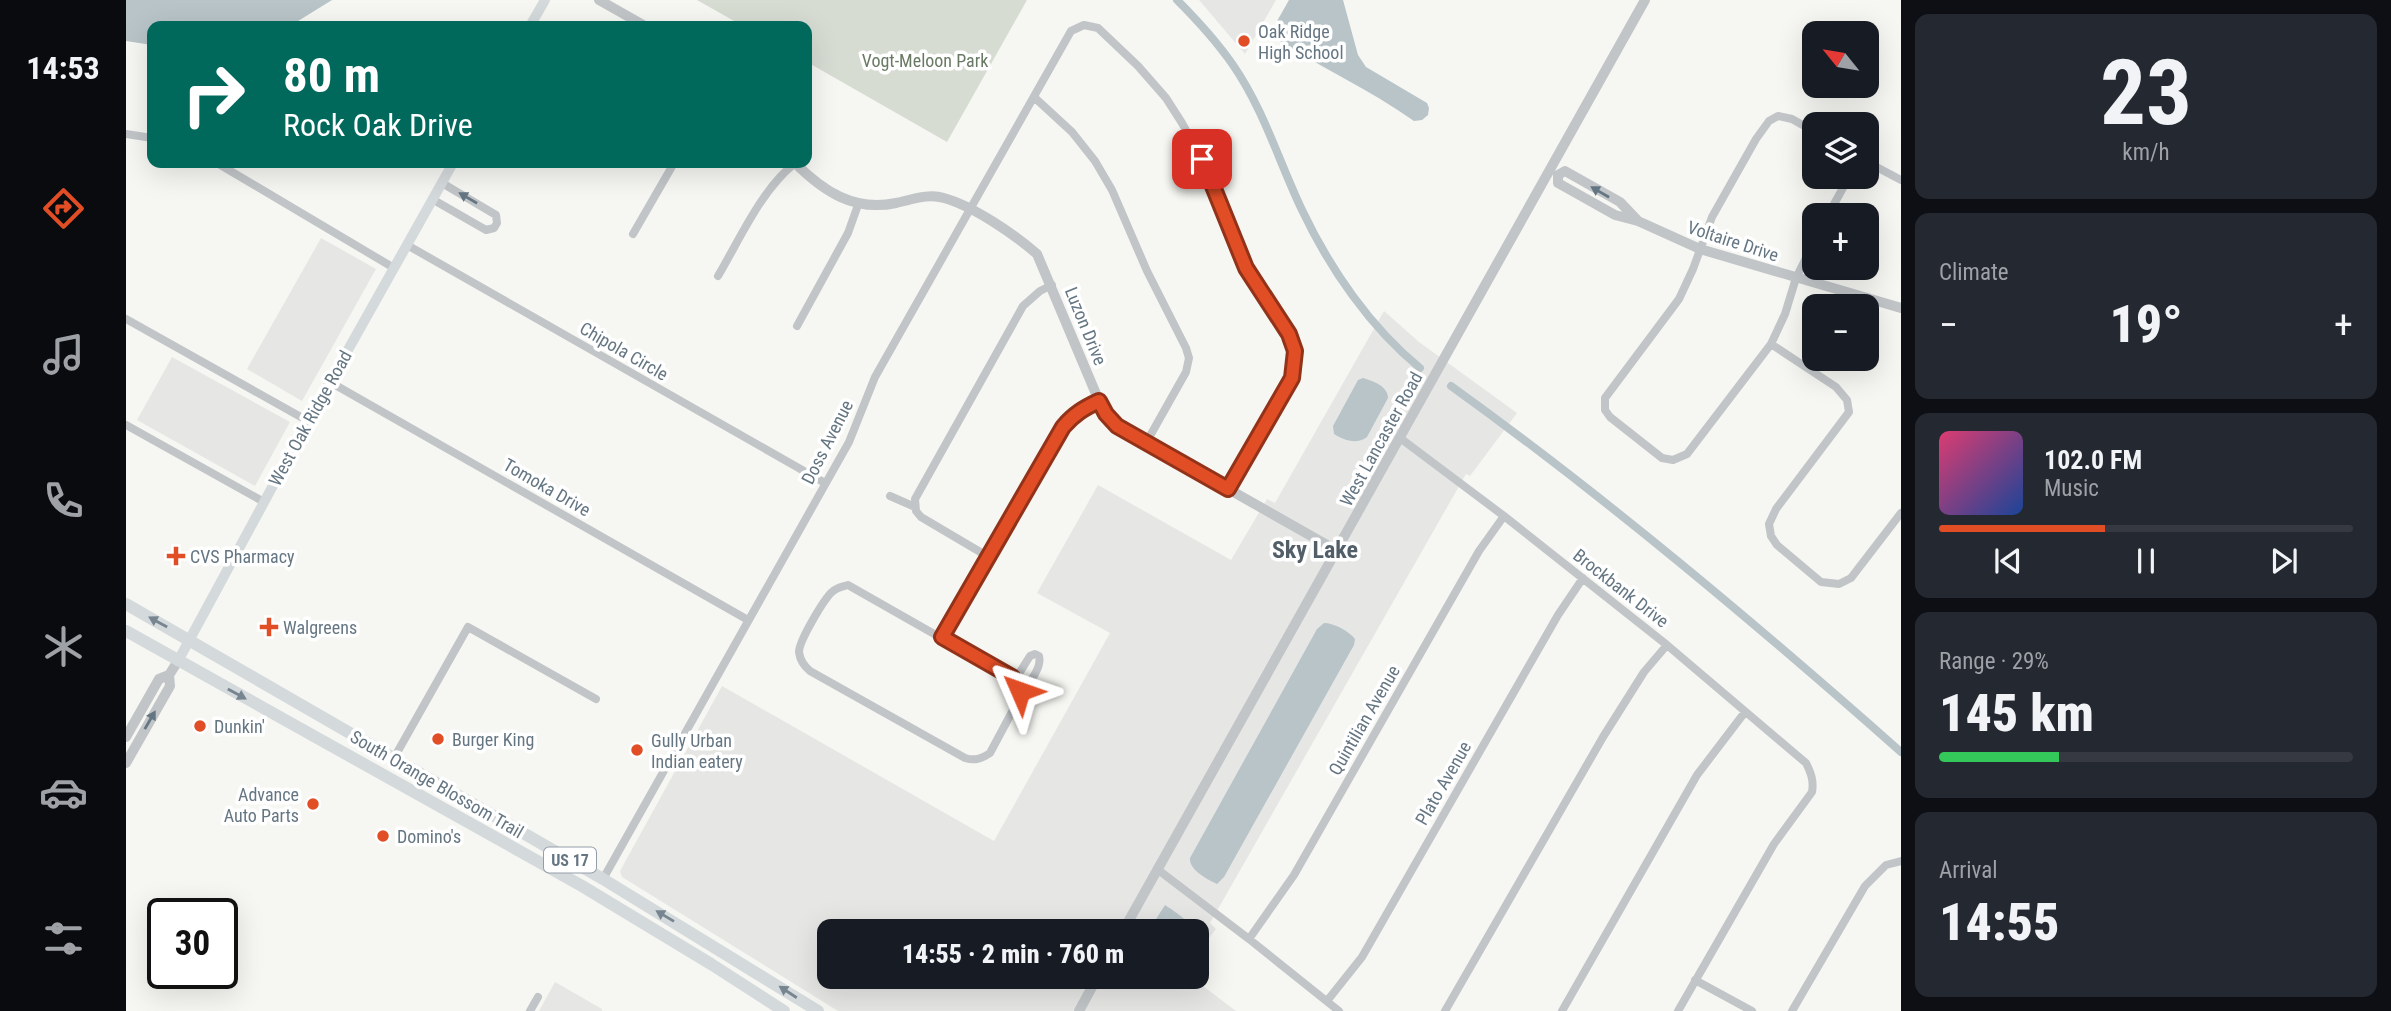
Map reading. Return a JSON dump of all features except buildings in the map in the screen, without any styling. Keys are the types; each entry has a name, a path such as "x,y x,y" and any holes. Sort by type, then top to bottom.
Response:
{"main road":[{"path":"533,21 545,0"},
{"name":"West Oak Ridge Road","path":"178,661 308,421 450,168"},
{"name":"South Orange Blossom Trail","path":"126,604 603,879 818,1011"},
{"name":"South Orange Blossom Trail","path":"126,631 583,886 784,1011"},
{"path":"583,886 603,879"},
{"path":"711,964 718,959 736,960"}],"street":[{"path":"598,0 636,21"},
{"name":"West Lancaster Road","path":"1130,919 1399,438 1554,173 1645,0"},
{"name":"Doss Avenue","path":"603,879 849,442 875,377 1071,31 1084,24 1098,29 1138,66 1182,123 1202,159 1246,268 1289,334 1295,351 1292,378 1228,489"},
{"path":"1034,97 1072,132 1095,161 1112,190 1147,271 1186,348 1189,358 1186,372 1146,443"},
{"path":"1802,125 1778,116 1769,121 1756,139 1712,217 1679,299 1605,398 1605,410 1610,417 1662,458 1673,460 1687,454 1771,344 1802,266"},
{"path":"126,134 147,137"},
{"path":"225,168 394,268"},
{"path":"633,234 671,168"},
{"path":"718,276 770,189 788,168"},
{"name":"Luzon Drive","path":"800,168 820,186 858,205 892,204 923,197 942,197 1017,237 1037,254 1099,401 1110,420 1336,550"},
{"path":"1879,168 1901,180"},
{"name":"Voltaire Drive","path":"1554,173 1558,183 1615,215 1638,221 1700,249 1901,307"},
{"path":"432,199 486,230 494,228 497,223 496,215 442,183"},
{"path":"797,326 848,233 858,205"},
{"name":"Chipola Circle","path":"407,245 825,484"},
{"path":"987,556 925,521 915,507 918,490 1023,306 1040,291 1052,285"},
{"path":"126,319 308,421"},
{"path":"1771,344 1836,387 1847,400 1849,412 1776,509 1769,524 1771,536 1777,545 1821,582 1839,584 1851,578 1901,513"},
{"name":"Tomoka Drive","path":"330,382 748,620"},
{"path":"942,637 1063,427 1082,409 1099,401"},
{"path":"126,425 264,502"},
{"name":"Brockbank Drive","path":"1399,438 1504,516 1667,645 1806,764 1814,785 1812,792 1774,844 1695,980"},
{"path":"890,496 915,507"},
{"name":"Quintilian Avenue","path":"1250,939 1294,875 1479,551 1504,516"},
{"name":"Plato Avenue","path":"1327,1001 1362,957 1558,615 1583,578"},
{"path":"848,585 942,637 1015,680 1020,691 1017,704 990,753 974,760 965,758 810,671 803,664 799,653 801,643 829,594 848,585"},
{"path":"394,758 468,626 596,699"},
{"path":"1445,1011 1603,737 1644,672 1667,645"},
{"path":"1015,680 1030,656 1039,656 1039,664 1027,686 1020,691"},
{"name":"West Oak Ridge Road","path":"126,737 159,679 169,675 178,661"},
{"name":"West Oak Ridge Road","path":"126,763 170,686 169,675"},
{"path":"1562,1011 1697,775 1745,712"},
{"path":"1792,1011 1865,886 1886,864 1901,862"},
{"path":"1157,869 1339,1011"},
{"path":"1678,1011 1695,980 1752,1011"},
{"path":"1079,1011 1091,989"},
{"path":"530,1011 538,997"}],"shaded area":[{"path":"126,0 332,0 298,21 147,21 147,44 126,41"},
{"name":"Oak Ridge High School","path":"1199,0 1276,0 1245,54"},
{"path":"1289,0 1343,0 1358,55 1366,67 1427,103 1428,115 1422,120 1414,121 1273,37 1272,30"},
{"path":"321,238 376,269 302,401 247,369"},
{"path":"1384,311 1419,342 1517,413 1470,476 1466,474 1210,923 1216,929 1209,938 1209,919 817,919 817,989 1207,989 1236,1011 838,1011 622,877 620,871 722,686 994,841 1110,633 1037,593 1098,485 1231,560 1267,499 1275,503"},
{"path":"172,357 290,422 255,486 137,420"},
{"path":"1363,378 1383,387 1388,398 1367,437 1350,441 1334,434 1333,426 1358,380"},
{"path":"1324,623 1349,633 1355,639 1354,645 1224,877 1217,884 1195,870 1190,858 1317,629"},
{"path":"1165,905 1185,919 1156,919"},
{"path":"555,982 602,1009 602,1011 539,1011"}],"green space":[{"name":"Vogt-Meloon Park","path":"697,0 1027,0 947,142 812,65 812,21 734,21"}],"waterway":[{"path":"1177,0 1214,40 1244,82 1302,210 1338,275 1368,316 1420,368"},
{"path":"1451,386 1567,473 1680,563 1901,752"}],"place":[{"name":"Oak Ridge High School","path":"1244,41"},
{"name":"CVS Pharmacy","path":"176,556"},
{"name":"Walgreens","path":"269,627"},
{"name":"Dunkin'","path":"200,726"},
{"name":"Burger King","path":"438,739"},
{"name":"Gully Urban Indian eatery","path":"637,750"},
{"name":"Advance Auto Parts","path":"313,804"},
{"name":"Domino's","path":"383,836"}],"district":[{"name":"Sky Lake","path":"1315,550"}],"route":[{"path":"1020,691 1012,677 942,637 1070,418 1099,401 1110,420 1117,426 1228,489 1292,378 1295,351 1289,334 1246,268 1202,159"}]}
